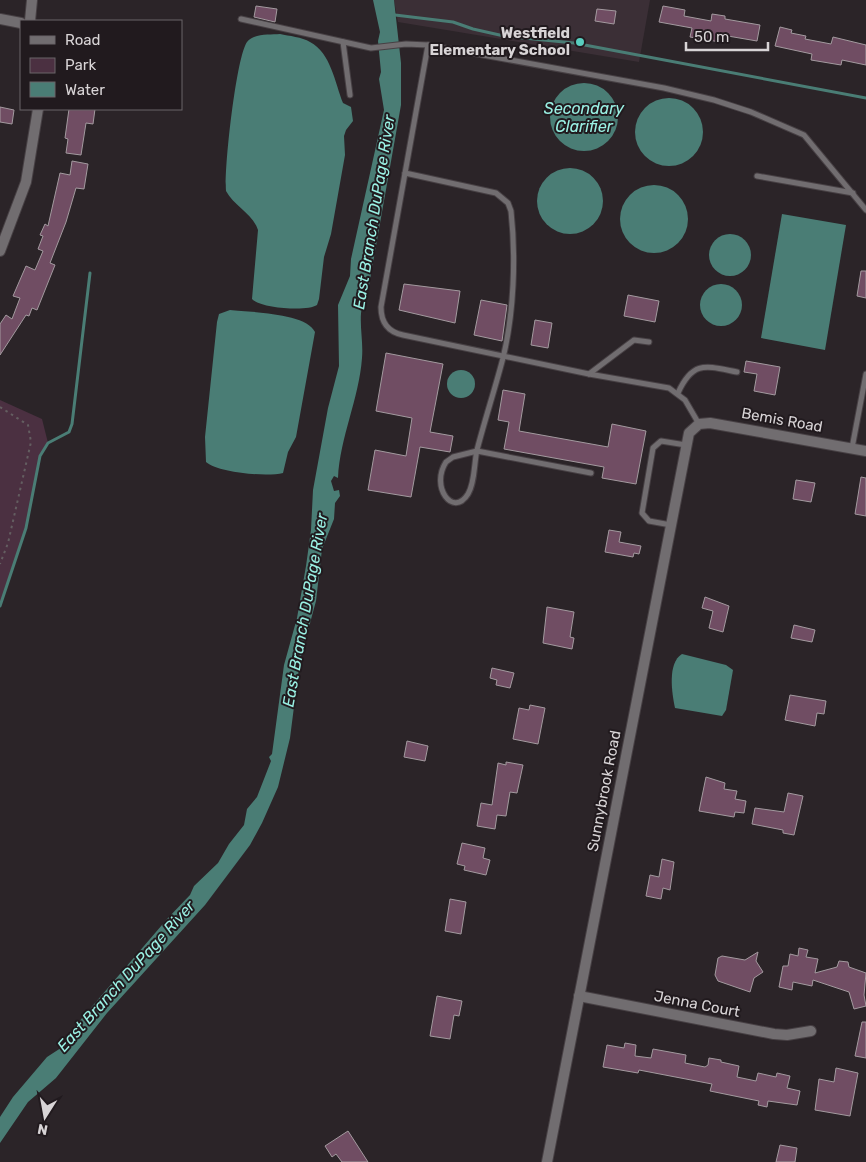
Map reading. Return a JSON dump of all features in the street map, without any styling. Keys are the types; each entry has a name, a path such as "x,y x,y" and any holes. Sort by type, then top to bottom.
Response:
{"street":[{"path":"30,20 32,0"},
{"path":"0,19 20,23"},
{"path":"0,251 26,182 38,110"},
{"name":"Bemis Road","path":"696,425 710,423 866,451"},
{"name":"Sunnybrook Road","path":"547,1162 686,445 689,433 696,425"},
{"name":"Jenna Court","path":"579,996 774,1034 787,1035 810,1031"}],"lane":[{"path":"241,19 371,48 406,44 428,45 664,88 732,106 804,135 866,210"},
{"path":"343,42 350,95"},
{"path":"428,45 381,307 384,323 395,333 589,374 660,385 678,393 685,400 696,425"},
{"path":"405,173 496,193 508,203 512,218 512,304 503,356 477,450 468,494 455,501 445,498 440,489 440,484 446,462 453,457 477,450 591,473"},
{"path":"756,176 853,193"},
{"path":"589,374 634,340 649,342"},
{"path":"678,393 684,380 695,369 710,367 737,372"},
{"path":"852,448 866,374"},
{"path":"671,525 649,521 642,513 652,457 655,445 661,441 686,445"}],"path":[{"path":"0,407 28,425 31,442 8,543 0,564"}],"shaded area":[{"name":"Westfield Elementary School","path":"394,0 650,0 639,62 398,22"}],"green space":[{"path":"0,400 42,419 48,443 40,456 26,528 0,606"}],"water":[{"name":"East Branch DuPage River","path":"373,0 394,0 401,63 401,105 368,291 362,307 362,358 360,373 342,448 338,478 334,476 331,481 334,491 339,490 340,496 335,503 334,519 322,549 316,601 300,660 290,738 278,787 250,845 205,905 107,1013 56,1078 28,1102 0,1143 0,1117 13,1097 47,1057 67,1044 71,1031 190,895 194,886 218,863 229,844 244,825 247,809 257,797 271,761 269,757 272,754 284,665 297,618 306,566 311,530 313,490 328,408 339,366 338,305 350,276 351,259 384,110 379,79 381,72 378,41 380,32"},
{"path":"280,34 307,40 323,53 328,61 343,103 351,107 353,121 344,136 345,155 331,234 324,257 319,299 317,305 312,307 294,309 264,305 252,299 258,230 252,219 226,191 232,114 243,52 247,42 254,37"},
{"name":"Secondary Clarifier","path":"577,83 591,83 603,88 613,98 618,110 618,124 613,136 603,146 591,151 577,151 565,146 555,136 550,124 550,110 555,98 565,88"},
{"name":"Secondary Clarifier","path":"669,98 682,101 693,108 700,119 703,132 700,145 693,156 682,163 669,166 656,163 645,156 638,145 635,132 638,119 645,108 656,101"},
{"path":"570,168 583,170 598,183 601,188 603,201 601,214 588,229 583,232 570,234 557,232 542,219 539,214 537,201 539,188 552,173 557,170"},
{"path":"654,185 667,188 678,195 685,206 688,219 685,232 678,243 667,250 654,253 641,250 630,243 623,232 620,219 623,206 630,195 641,188"},
{"path":"782,214 846,225 825,350 761,338"},
{"path":"734,234 742,237 748,243 751,255 748,267 742,273 726,276 718,273 712,267 709,251 712,243 718,237"},
{"path":"721,284 736,290 742,305 736,320 721,326 706,320 700,305 706,290"},
{"path":"230,310 290,317 310,326 315,332 296,437 288,452 283,473 266,475 243,473 221,469 206,462 205,437 217,322 219,314"},
{"path":"461,370 471,374 475,384 471,394 461,398 451,394 447,384 451,374"},
{"path":"682,654 726,665 733,670 726,710 722,716 675,708 672,671 677,658"}],"building":[{"path":"256,6 277,9 275,22 254,17"},
{"path":"663,6 685,10 684,16 711,21 712,14 725,16 725,19 760,25 757,41 722,35 720,42 690,37 692,28 659,22"},
{"path":"597,9 616,11 614,24 595,21"},
{"path":"780,27 792,30 791,33 806,36 805,39 831,44 833,37 866,45 866,65 842,60 841,65 811,60 812,54 775,46"},
{"path":"0,107 14,110 12,124 0,122"},
{"path":"69,110 95,110 93,124 86,123 81,155 66,153 68,139 65,138"},
{"path":"72,161 88,164 84,189 76,188 66,222 50,263 55,265 37,310 32,308 29,316 26,315 0,355 0,324 6,315 12,319 20,298 13,296 26,266 35,270 43,251 38,249 43,236 40,235 45,224 48,226 60,173 70,175"},
{"path":"861,271 866,271 866,298 857,296"},
{"path":"404,284 460,291 455,323 399,310"},
{"path":"628,295 659,301 655,322 624,316"},
{"path":"481,300 507,305 502,341 474,335"},
{"path":"535,320 552,323 548,348 531,345"},
{"path":"386,353 443,364 430,432 453,436 450,452 420,447 411,497 368,490 375,450 406,456 412,418 376,411"},
{"path":"746,361 780,367 775,395 754,391 757,374 744,372"},
{"path":"503,390 525,394 519,431 608,447 612,424 646,431 636,484 602,478 604,467 504,449 509,422 498,420"},
{"path":"861,477 866,478 866,516 855,514"},
{"path":"796,480 815,483 811,502 793,499"},
{"path":"609,530 621,532 619,542 641,546 639,554 634,553 633,557 605,552"},
{"path":"705,597 729,606 723,632 709,628 713,611 702,608"},
{"path":"547,607 574,612 570,637 574,638 572,649 543,643"},
{"path":"794,625 815,630 812,642 791,638"},
{"path":"492,668 514,673 510,688 496,685 497,680 490,678"},
{"path":"790,695 826,701 824,714 817,713 815,726 785,720"},
{"path":"530,705 545,708 538,744 513,739 519,708 529,710"},
{"path":"407,741 428,746 425,761 404,757"},
{"path":"506,762 523,765 517,793 510,792 506,816 497,815 495,829 477,826 481,803 492,805 498,763 506,765"},
{"path":"706,777 725,783 724,789 737,791 735,799 746,801 744,813 735,812 734,817 699,811"},
{"path":"788,793 803,796 794,835 783,833 783,830 752,824 755,808 784,812"},
{"path":"462,843 485,848 483,858 490,860 486,875 464,870 465,866 457,864"},
{"path":"662,859 674,862 670,890 663,888 661,899 646,896 650,875 659,877"},
{"path":"450,899 466,902 461,934 445,931"},
{"path":"799,948 808,950 806,957 818,959 815,973 837,967 839,961 848,962 849,967 866,973 864,995 866,1006 854,1009 849,992 813,980 812,986 793,982 792,990 779,987 783,966 788,966 790,954 798,956"},
{"path":"758,952 756,961 763,972 754,978 750,992 718,981 715,975 718,958 722,956 745,960"},
{"path":"437,996 462,1001 459,1016 454,1015 450,1039 430,1036"},
{"path":"862,1022 866,1022 866,1058 855,1056"},
{"path":"625,1043 636,1045 635,1056 651,1058 653,1049 686,1055 685,1063 705,1067 708,1065 709,1058 721,1060 721,1062 739,1066 737,1077 756,1081 758,1073 776,1077 777,1073 790,1076 787,1088 800,1091 797,1105 768,1101 767,1107 758,1105 759,1101 710,1091 712,1084 639,1070 638,1073 603,1067 607,1045 624,1048"},
{"path":"836,1068 858,1073 850,1116 815,1110 819,1079 834,1082"},
{"path":"348,1131 368,1162 342,1162 336,1154 332,1157 325,1146"},
{"path":"780,1145 797,1148 795,1162 776,1162"}],"waterway":[{"path":"395,15 453,22 504,36 574,43 866,98"},
{"path":"0,606 26,528 40,456 48,443 69,432 72,424 90,273"}],"place":[{"name":"Westfield Elementary School","path":"580,42"}]}
